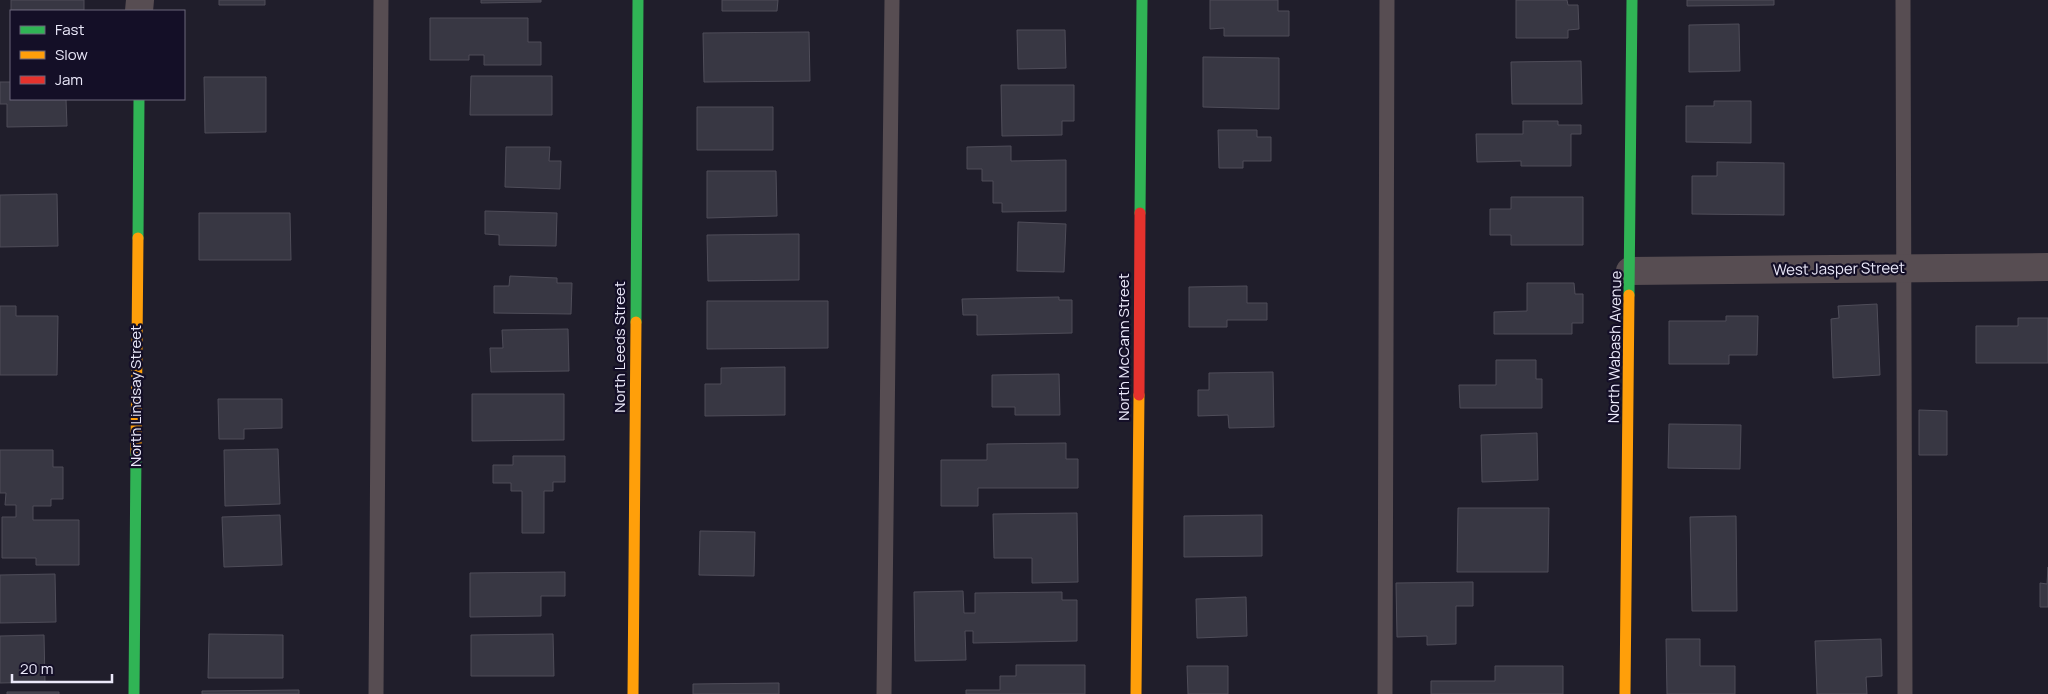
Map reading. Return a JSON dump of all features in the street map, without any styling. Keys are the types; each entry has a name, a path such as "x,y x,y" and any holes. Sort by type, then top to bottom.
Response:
{"street":[{"name":"North Leeds Street","path":"632,694 638,0"},
{"name":"North McCann Street","path":"1136,694 1142,0"},
{"name":"North Wabash Avenue","path":"1626,694 1632,0"},
{"name":"North Lindsay Street","path":"134,694 139,100"},
{"name":"West Jasper Street","path":"1630,272 2048,267"}],"lane":[{"path":"376,694 381,0"},
{"path":"884,694 892,0"},
{"path":"1385,694 1387,0"},
{"path":"1903,0 1905,694"}],"building":[{"path":"11,0 84,0 84,10 11,10"},
{"path":"219,0 265,0 265,5 219,5"},
{"path":"481,0 541,0 541,2 481,3"},
{"path":"722,0 778,0 777,11 722,11"},
{"path":"1210,0 1278,0 1278,11 1289,11 1289,36 1224,36 1224,28 1210,29"},
{"path":"1516,0 1567,0 1568,5 1578,5 1579,29 1568,30 1568,38 1516,38"},
{"path":"1687,0 1774,0 1774,5 1687,6"},
{"path":"430,18 528,18 528,42 541,42 541,65 484,65 484,55 469,55 469,60 430,60"},
{"path":"1739,24 1740,71 1689,72 1689,25"},
{"path":"1017,30 1065,30 1066,68 1018,69"},
{"path":"809,32 810,81 704,82 703,33"},
{"path":"1203,57 1279,58 1279,109 1203,107"},
{"path":"1581,61 1582,104 1512,104 1511,62"},
{"path":"471,76 552,76 552,115 470,115"},
{"path":"204,77 266,77 266,132 205,133"},
{"path":"0,82 10,82 10,100 66,100 67,126 7,127 7,104 0,104"},
{"path":"1001,85 1074,85 1074,121 1062,121 1062,135 1002,136"},
{"path":"1714,101 1751,101 1751,143 1686,142 1686,106 1714,106"},
{"path":"697,107 773,107 773,150 697,150"},
{"path":"1523,121 1558,121 1558,125 1581,125 1581,134 1571,134 1571,166 1521,166 1521,161 1477,162 1476,134 1523,134"},
{"path":"1218,130 1257,130 1257,137 1271,137 1271,161 1243,161 1243,168 1219,168"},
{"path":"1011,146 1011,161 1066,160 1066,211 1002,212 1002,203 993,203 993,181 982,181 982,169 967,169 967,147"},
{"path":"506,147 550,147 549,161 561,161 560,189 505,187"},
{"path":"1717,162 1784,163 1784,215 1692,214 1692,176 1717,176"},
{"path":"707,171 776,171 777,216 707,218"},
{"path":"57,194 58,246 0,247 0,195"},
{"path":"1511,197 1583,197 1583,245 1511,245 1511,235 1490,235 1490,209 1511,209"},
{"path":"485,211 557,213 556,246 499,245 499,235 485,234"},
{"path":"199,213 290,213 291,260 199,260"},
{"path":"1018,222 1066,224 1064,272 1017,271"},
{"path":"799,234 799,280 708,281 707,235"},
{"path":"510,276 557,278 557,283 572,283 571,314 494,313 494,286 509,286"},
{"path":"1527,283 1574,283 1575,294 1583,294 1583,323 1572,323 1572,334 1494,334 1494,312 1527,311"},
{"path":"1247,286 1247,303 1267,303 1267,320 1227,320 1227,327 1189,327 1189,287"},
{"path":"1059,297 1059,300 1072,300 1072,333 977,335 977,315 963,315 962,299"},
{"path":"707,301 828,301 828,348 707,349"},
{"path":"1877,304 1880,375 1833,378 1831,319 1839,318 1838,306"},
{"path":"0,306 16,306 16,316 58,316 57,375 0,375"},
{"path":"1726,316 1758,316 1757,355 1729,355 1729,364 1669,364 1669,321 1726,321"},
{"path":"2018,318 2048,318 2048,363 1976,363 1976,326 2018,326"},
{"path":"568,329 569,371 491,372 490,348 503,348 502,330"},
{"path":"1496,360 1536,360 1536,379 1542,379 1542,408 1460,408 1459,385 1496,385"},
{"path":"785,367 785,415 705,416 705,384 721,384 721,368"},
{"path":"1273,372 1274,427 1229,428 1228,415 1198,416 1198,390 1209,390 1209,373"},
{"path":"1059,374 1060,415 1015,415 1015,407 992,407 992,375"},
{"path":"472,394 564,394 564,440 472,441"},
{"path":"218,399 282,399 282,428 244,429 244,439 219,439"},
{"path":"1919,410 1947,411 1947,455 1919,455"},
{"path":"1669,424 1741,425 1740,469 1668,468"},
{"path":"1537,433 1538,480 1482,482 1481,435"},
{"path":"1066,443 1066,459 1078,459 1078,488 978,488 978,506 941,506 941,460 987,460 987,444"},
{"path":"278,449 280,504 225,506 224,450"},
{"path":"0,450 53,450 53,467 63,467 63,499 51,499 51,506 33,506 33,520 79,520 79,565 36,565 36,558 2,558 2,517 16,517 16,505 5,505 6,493 0,493"},
{"path":"513,456 565,456 565,482 553,482 553,491 544,491 544,533 522,533 522,491 511,491 511,483 493,483 493,465 513,465"},
{"path":"1458,508 1549,508 1548,572 1457,572"},
{"path":"1077,513 1078,582 1032,583 1032,558 994,558 993,514"},
{"path":"280,515 282,565 224,567 222,517"},
{"path":"1262,515 1262,556 1184,557 1184,516"},
{"path":"1736,516 1737,611 1692,611 1690,517"},
{"path":"700,531 755,532 754,576 699,575"},
{"path":"2048,567 2048,607 2040,607 2040,583 2047,584"},
{"path":"565,572 565,596 541,596 541,616 470,617 470,573"},
{"path":"55,574 56,622 0,623 0,575"},
{"path":"1473,582 1473,606 1456,606 1456,644 1427,645 1427,636 1397,637 1396,583"},
{"path":"963,591 964,613 975,613 975,593 1062,592 1062,600 1077,600 1077,641 973,643 973,631 965,631 966,660 915,661 914,592"},
{"path":"1246,597 1247,636 1197,638 1196,599"},
{"path":"209,634 283,635 283,678 208,678"},
{"path":"553,634 554,676 471,676 471,635"},
{"path":"44,635 45,682 0,683 0,636"},
{"path":"1666,639 1700,639 1700,666 1735,666 1735,694 1667,694"},
{"path":"1881,639 1882,676 1866,677 1867,694 1817,694 1815,641"},
{"path":"1016,665 1085,665 1085,694 966,694 966,690 1000,690 1000,676 1016,676"},
{"path":"1187,666 1228,666 1228,694 1188,694"},
{"path":"1495,666 1563,666 1563,694 1431,694 1431,681 1495,681"},
{"path":"779,683 779,694 693,694 693,684"},
{"path":"299,690 299,694 202,694 202,691"},
{"path":"7,692 59,692 59,694 7,694"}],"traffic: fast":[{"path":"636,322 638,0"},
{"path":"1140,213 1142,0"},
{"path":"1629,295 1632,0"},
{"path":"138,238 139,100"},
{"path":"134,694 136,452"}],"traffic: slow":[{"path":"136,452 138,238"},
{"path":"1625,694 1629,295"},
{"path":"633,694 636,322"},
{"path":"1136,694 1139,395"}],"traffic: jam":[{"path":"1139,395 1140,213"}]}
